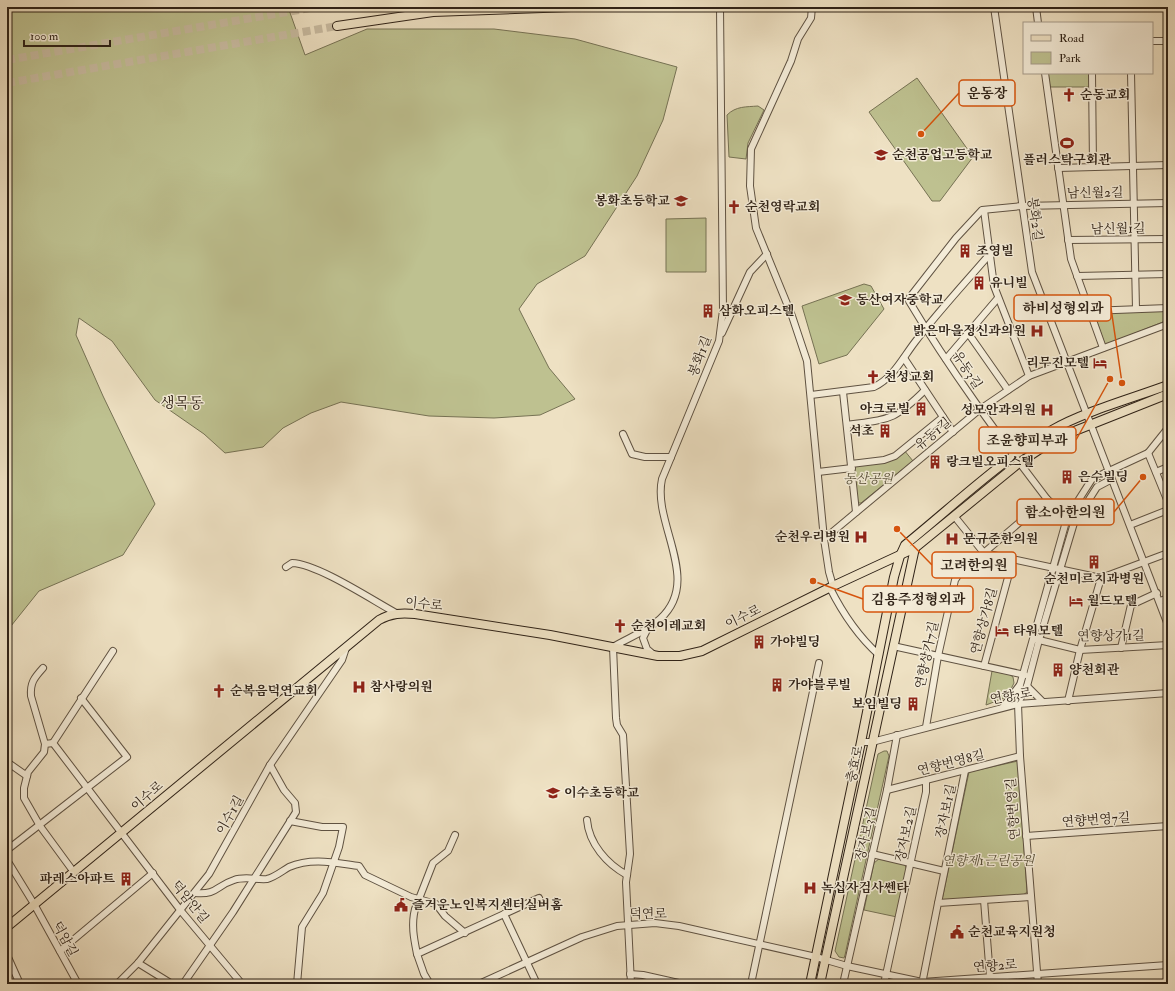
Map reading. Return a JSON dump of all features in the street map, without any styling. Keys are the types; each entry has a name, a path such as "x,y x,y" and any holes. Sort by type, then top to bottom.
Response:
{"main road":[{"path":"518,7 531,8"},
{"path":"337,26 411,14 541,7 571,7"},
{"path":"900,556 905,545 1014,456 1053,430 1087,415 1168,385"},
{"name":"이수로","path":"7,927 73,871 122,833 194,771 379,620 396,613 415,614 655,655 674,656 702,651 831,587 915,548 1020,463 1057,438 1168,394"},
{"name":"충효로","path":"820,984 915,548"},
{"name":"충효로","path":"810,984 894,577 900,556"},
{"path":"882,564 890,566 894,577"}],"street":[{"name":"봉화1길","path":"613,647 648,628 667,612 673,601 678,580 677,564 661,506 660,495 662,479 719,341 723,310 720,7"},
{"path":"812,7 811,18 798,39 791,61 751,149 750,186 756,228 792,316 807,361 824,539 831,587 838,605 870,646 879,655"},
{"name":"봉화2길","path":"994,7 1032,272 1157,593 1168,625"},
{"path":"1036,7 1038,22"},
{"path":"1153,41 1168,41"},
{"path":"1045,74 1071,259 1104,348"},
{"path":"1092,74 1093,167"},
{"path":"1131,74 1136,309"},
{"path":"1058,168 1168,165"},
{"name":"남신월2길","path":"1022,206 1168,203"},
{"path":"1022,206 984,210 989,255 998,298 1029,376"},
{"name":"유동3길","path":"984,210 975,216 910,297 909,301 926,330 979,410 1047,499"},
{"name":"남신월1길","path":"1068,240 1168,239"},
{"path":"719,341 750,272 767,254"},
{"path":"811,395 874,387 882,383 895,371 926,330 989,255"},
{"path":"1077,276 1168,274"},
{"path":"946,359 998,298"},
{"path":"1089,310 1168,308"},
{"name":"유동1길","path":"824,539 979,410 1029,376 1168,324"},
{"path":"968,333 1008,390"},
{"path":"904,358 953,432"},
{"path":"847,425 887,420 896,416 907,408 925,390"},
{"path":"843,392 856,512"},
{"path":"818,472 884,460 895,456 942,416"},
{"path":"1168,428 1148,453 1168,502"},
{"path":"623,434 632,454 645,457 671,457"},
{"name":"연향번영길","path":"1036,639 1053,567 1068,518 1092,480 1148,453"},
{"path":"1156,472 1168,467"},
{"name":"연향번영길","path":"1038,984 1020,756 1018,704 1020,685 1025,675 1074,523 1096,487 1112,479"},
{"path":"1047,499 1074,523"},
{"name":"연향상가7길","path":"926,727 938,656 955,580 959,574 1047,499"},
{"path":"1130,525 1168,510"},
{"path":"955,517 984,553 1101,578 1168,553"},
{"name":"연향상가8길","path":"984,666 1013,559"},
{"path":"286,567 292,563 306,565 353,588 396,613"},
{"path":"1068,701 1080,650 1101,578"},
{"path":"1121,648 1130,605 1157,593"},
{"path":"1160,601 1168,598"},
{"path":"648,628 644,635 644,642 647,649 655,655"},
{"name":"연향상가1길","path":"1036,639 1080,650 1168,645"},
{"name":"이수1길","path":"117,984 138,963 182,911 209,874 270,765 342,660 346,646"},
{"name":"연향상가8길","path":"893,646 1025,675"},
{"path":"613,647 616,718 617,725 623,735 630,854 627,875 631,984"},
{"path":"45,744 53,743 113,651"},
{"path":"751,984 819,663"},
{"path":"43,668 33,680 30,689 45,744 44,752 27,776 24,788 24,798 40,826 73,871"},
{"name":"연향번영길","path":"1018,704 1027,686 1025,675"},
{"path":"1003,707 1020,685"},
{"path":"1027,686 1043,702"},
{"name":"연향3로","path":"861,742 872,742 1018,704 1168,693"},
{"path":"7,850 88,789 127,757 81,698"},
{"name":"장자보3길","path":"843,984 888,790 897,735"},
{"name":"덕암안길","path":"53,743 152,873 242,984"},
{"name":"연향번영8길","path":"888,790 1020,756"},
{"path":"7,762 27,776"},
{"path":"183,984 296,812 297,807 295,803 284,790 270,765"},
{"name":"장자보1길","path":"922,983 965,771"},
{"name":"장자보2길","path":"884,984 926,792 926,781"},
{"path":"587,820 596,847 609,863 627,875"},
{"path":"290,822 322,827 343,826 323,893 302,927 298,984"},
{"name":"연향번영7길","path":"1026,836 1168,826"},
{"path":"430,984 424,974 417,954 412,924 413,917 433,863 448,851 455,835"},
{"path":"872,854 944,871"},
{"name":"덕암길","path":"7,860 34,904 78,984"},
{"path":"195,893 208,894 234,880 253,878 268,879 302,863 318,860 359,866 365,875 419,900 436,904 445,916 465,933"},
{"path":"60,951 152,873"},
{"path":"938,903 1030,897"},
{"path":"417,954 539,898"},
{"path":"984,900 990,977"},
{"path":"504,914 536,984"},
{"name":"덕연로","path":"479,984 582,937 628,924 655,923 679,926 825,960"},
{"path":"7,955 20,984"},
{"name":"연향2로","path":"825,960 922,983 1168,965"},
{"path":"138,963 172,984"},
{"path":"630,974 642,975 683,984"}],"green space":[{"path":"7,7 288,7 305,55 367,29 494,29 575,39 677,67 663,120 637,176 585,256 537,284 519,309 549,368 575,399 540,415 494,418 429,416 341,402 311,413 283,428 263,447 225,453 204,434 155,400 112,341 79,318 76,335 103,396 155,504 123,555 39,591 7,631"},
{"path":"1048,74 1090,74 1090,87 1050,87"},
{"path":"917,78 973,157 940,201 932,201 869,112"},
{"path":"758,106 764,110 748,143 746,159 729,157 727,115 738,108"},
{"path":"706,218 706,272 666,272 666,219"},
{"path":"864,284 871,286 884,309 847,355 819,364 802,306"},
{"path":"1168,310 1168,320 1105,345 1094,313"},
{"name":"동산공원","path":"904,450 913,461 861,503 856,503 853,467 863,465"},
{"path":"992,671 1009,674 1013,677 1014,683 1007,697 986,705"},
{"path":"887,751 889,756 845,955 844,958 839,957 835,951 878,754"},
{"name":"연향제1근린공원","path":"1018,761 1027,892 1022,896 942,900 969,772"},
{"path":"880,858 904,863 907,870 897,917 864,910 874,863"}],"tunnel":[{"path":"7,60 316,7"},
{"path":"7,83 337,26"}],"place":[{"name":"순동교회","path":"1069,95"},
{"name":"운동장","path":"921,134"},
{"name":"플러스탁구회관","path":"1067,143"},
{"name":"순천공업고등학교","path":"881,155"},
{"name":"봉화초등학교","path":"681,201"},
{"name":"순천영락교회","path":"734,207"},
{"name":"조영빌","path":"965,251"},
{"name":"유니빌","path":"979,283"},
{"name":"동산여자중학교","path":"845,300"},
{"name":"삼화오피스텔","path":"708,311"},
{"name":"밝은마을정신과의원","path":"1037,331"},
{"name":"리무진모텔","path":"1100,363"},
{"name":"천성교회","path":"873,377"},
{"name":"조윤향피부과","path":"1110,379"},
{"name":"하비성형외과","path":"1122,383"},
{"name":"아크로빌","path":"921,409"},
{"name":"성모안과의원","path":"1047,410"},
{"name":"석초","path":"885,431"},
{"name":"랑크빌오피스텔","path":"935,462"},
{"name":"은수빌딩","path":"1067,477"},
{"name":"함소아한의원","path":"1143,477"},
{"name":"고려한의원","path":"897,529"},
{"name":"순천우리병원","path":"861,537"},
{"name":"문규준한의원","path":"952,539"},
{"name":"순천미르치과병원","path":"1094,562"},
{"name":"김용주정형외과","path":"813,581"},
{"name":"월드모텔","path":"1076,601"},
{"name":"순천이레교회","path":"620,626"},
{"name":"타워모텔","path":"1002,631"},
{"name":"가야빌딩","path":"759,642"},
{"name":"양천회관","path":"1058,670"},
{"name":"가야블루빌","path":"777,685"},
{"name":"참사랑의원","path":"359,687"},
{"name":"순복음덕연교회","path":"219,691"},
{"name":"보임빌딩","path":"913,704"},
{"name":"이수초등학교","path":"553,793"},
{"name":"파레스아파트","path":"126,879"},
{"name":"녹십자검사쎈타","path":"810,888"},
{"name":"즐거운노인복지센터실버홈","path":"401,905"},
{"name":"순천교육지원청","path":"957,932"}],"district":[{"name":"생목동","path":"182,403"}]}
